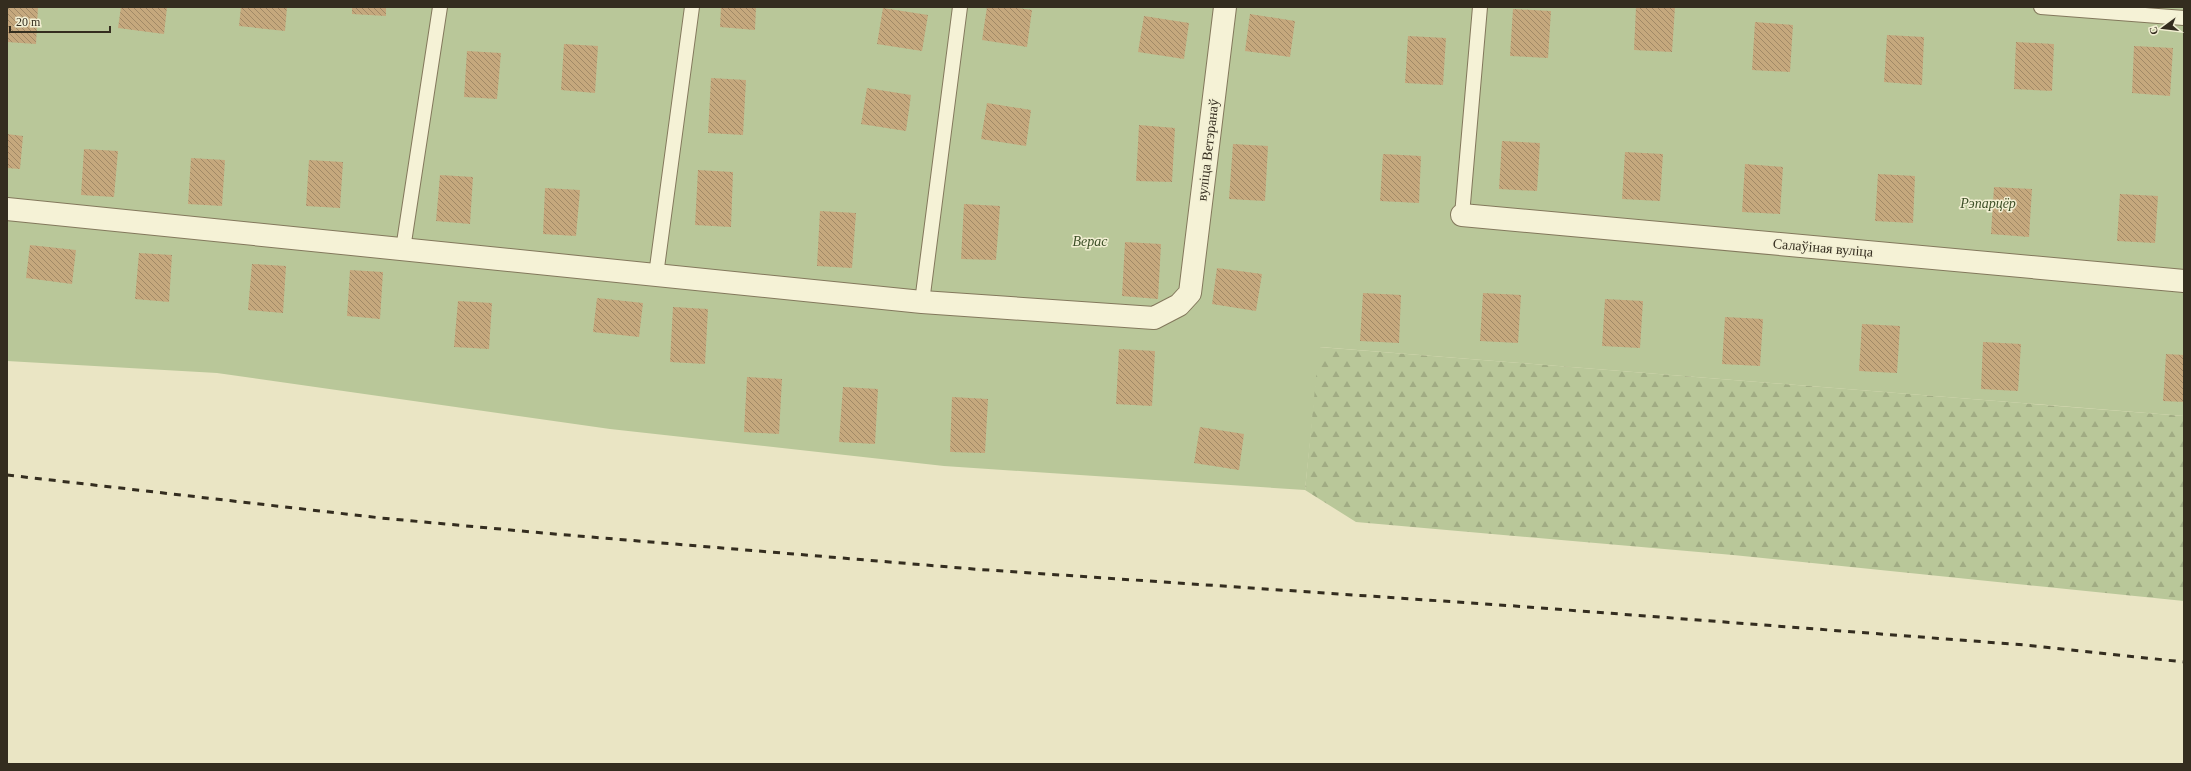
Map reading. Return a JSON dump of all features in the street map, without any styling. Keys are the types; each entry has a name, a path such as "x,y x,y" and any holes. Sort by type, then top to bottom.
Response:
{"street":[{"name":"вуліца Ветэранаў","path":"922,302 1154,318 1179,305 1190,292 1226,7"},
{"path":"7,209 922,302"},
{"name":"Салаўіная вуліца","path":"1462,215 2184,281"}],"lane":[{"path":"403,249 440,7"},
{"path":"656,275 692,7"},
{"path":"922,302 960,7"},
{"path":"1462,215 1480,7"},
{"path":"2041,7 2184,18"}],"green space":[{"name":"Верас","path":"7,7 2184,7 2184,416 1320,347 1305,490 944,466 610,429 217,373 7,361"},
{"path":"1319,347 2184,416 2184,601 1733,555 1356,522 1305,490"}],"building":[{"path":"7,7 38,7 36,44 7,42"},
{"path":"121,7 167,7 164,34 118,28"},
{"path":"241,7 287,7 285,31 239,26"},
{"path":"352,7 386,7 386,16 352,14"},
{"path":"721,7 756,7 755,30 720,27"},
{"path":"987,7 1011,7 1032,10 1027,47 982,40"},
{"path":"1636,7 1675,7 1672,52 1634,50"},
{"path":"883,8 928,15 922,51 877,44"},
{"path":"1513,9 1551,11 1548,58 1510,56"},
{"path":"1250,14 1295,21 1290,57 1245,51"},
{"path":"1144,16 1189,23 1184,59 1138,52"},
{"path":"1755,22 1793,25 1790,72 1752,70"},
{"path":"1887,35 1924,37 1922,85 1884,82"},
{"path":"1408,36 1446,38 1443,85 1405,83"},
{"path":"2016,42 2054,44 2052,91 2014,89"},
{"path":"564,44 598,46 595,93 561,90"},
{"path":"2134,46 2173,48 2170,96 2132,93"},
{"path":"467,51 501,53 497,99 464,97"},
{"path":"711,78 746,80 743,135 708,133"},
{"path":"867,88 911,95 906,131 861,124"},
{"path":"987,103 1031,110 1026,146 981,139"},
{"path":"1139,125 1175,128 1172,182 1136,181"},
{"path":"7,134 23,136 20,169 7,168"},
{"path":"1502,141 1540,143 1537,191 1499,189"},
{"path":"1233,144 1268,146 1265,201 1229,199"},
{"path":"84,149 118,151 114,197 81,195"},
{"path":"1625,152 1663,154 1660,201 1622,199"},
{"path":"1383,154 1421,156 1419,203 1380,201"},
{"path":"191,158 225,160 222,206 188,204"},
{"path":"309,160 343,162 340,208 306,206"},
{"path":"1745,164 1783,167 1780,214 1742,212"},
{"path":"698,170 733,172 731,227 695,225"},
{"path":"1878,174 1915,176 1913,223 1875,221"},
{"path":"440,175 473,177 470,224 436,221"},
{"path":"1994,187 2032,189 2029,237 1991,234"},
{"path":"545,188 580,190 576,236 543,234"},
{"path":"2120,194 2158,196 2155,243 2117,241"},
{"path":"964,204 1000,206 996,260 961,259"},
{"path":"820,211 856,213 852,268 817,266"},
{"path":"1125,242 1161,244 1158,299 1122,296"},
{"path":"30,245 76,250 72,284 26,278"},
{"path":"139,253 172,255 169,302 135,299"},
{"path":"252,264 286,266 283,313 248,310"},
{"path":"1217,268 1262,274 1256,311 1212,304"},
{"path":"350,270 383,272 380,319 347,316"},
{"path":"1363,293 1401,295 1399,343 1360,341"},
{"path":"1483,293 1521,295 1518,343 1480,341"},
{"path":"597,298 643,303 639,337 593,332"},
{"path":"1605,299 1643,301 1640,348 1602,346"},
{"path":"458,301 492,303 489,349 454,347"},
{"path":"673,307 708,309 705,364 670,362"},
{"path":"1725,317 1763,319 1760,366 1722,364"},
{"path":"1862,324 1900,326 1897,373 1859,371"},
{"path":"1983,342 2021,344 2018,391 1981,389"},
{"path":"1119,349 1155,351 1152,406 1116,404"},
{"path":"2166,354 2184,355 2184,402 2163,401"},
{"path":"747,377 782,379 779,434 744,432"},
{"path":"843,387 878,389 875,444 839,442"},
{"path":"952,397 988,399 985,453 950,452"},
{"path":"1200,427 1244,434 1239,470 1194,463"}],"railway":[{"path":"7,475 381,518 543,533 973,569 1515,606 2025,645 2184,662"}],"park label":[{"name":"Рэпарцёр","path":"1988,203"}]}
